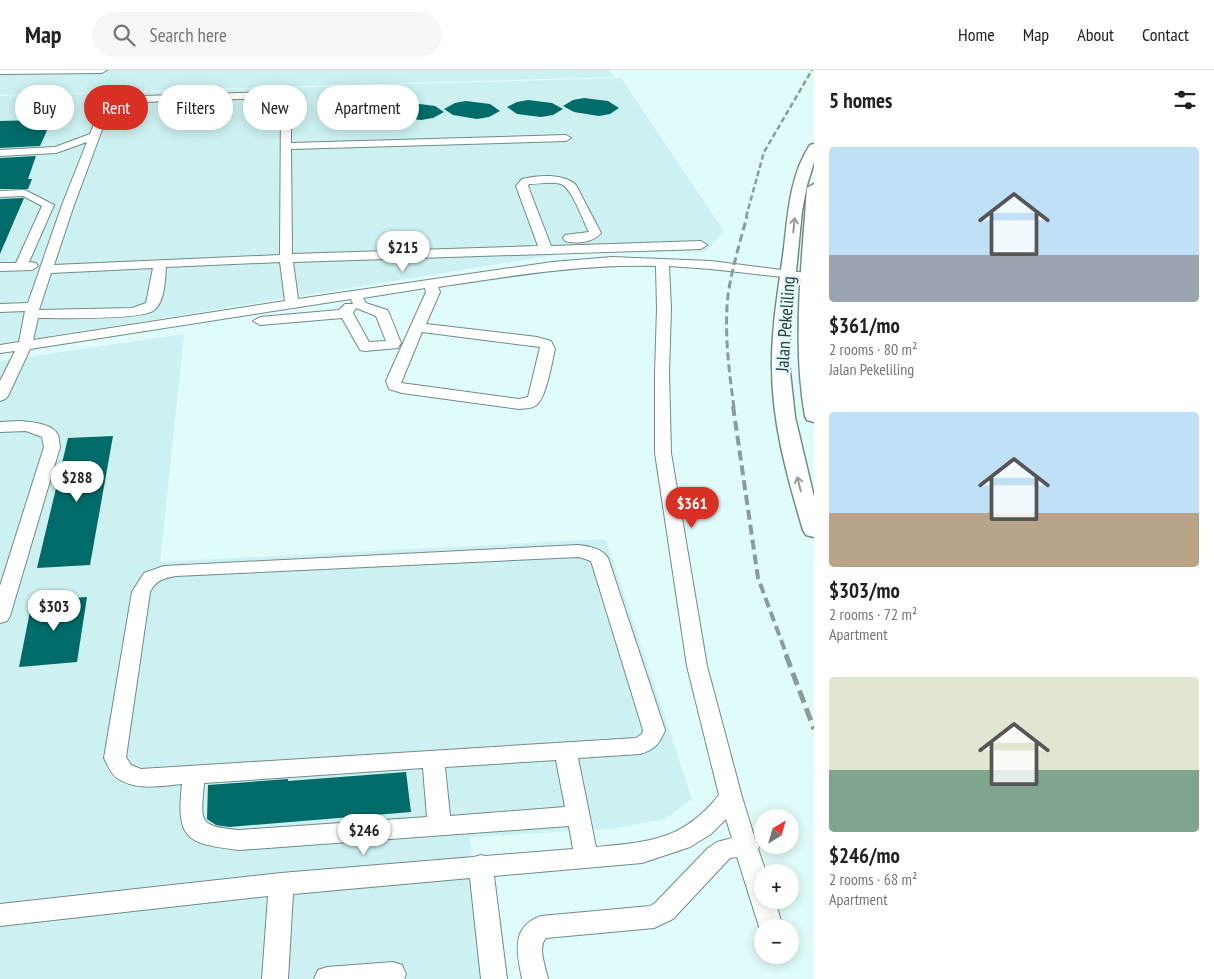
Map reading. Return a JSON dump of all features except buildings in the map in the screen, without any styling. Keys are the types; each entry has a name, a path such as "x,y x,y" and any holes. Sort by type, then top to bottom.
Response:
{"main road":[{"name":"Jalan Pekeliling","path":"814,148 808,158 798,189 781,339 781,379 799,484 814,530"},
{"name":"Jalan Pekeliling","path":"814,188 809,239 807,306 808,382 814,416"}],"street":[{"path":"0,71 102,70"},
{"path":"0,396 25,345 33,311 68,205 108,102 111,100 284,96 287,100 286,258 289,304 293,318"},
{"path":"0,153 56,150 95,136"},
{"path":"287,146 566,138"},
{"path":"526,181 557,181 570,184 594,234 590,237 544,244 522,186 526,181"},
{"path":"0,194 25,193 48,205 68,205"},
{"path":"21,266 48,205"},
{"path":"0,267 160,264 544,244 701,245"},
{"path":"0,350 289,304 358,300 430,283 552,266 612,261 662,262 711,265 809,276"},
{"path":"662,262 664,309 662,372 663,453 697,666 731,797 754,868"},
{"path":"0,308 33,311 133,312 143,310 150,306 153,301 160,264"},
{"path":"417,327 537,341 546,344 548,349 535,399 530,403 519,404 402,389 394,386 392,381 433,292 430,283"},
{"path":"358,300 382,313 394,343 393,345 365,347 346,313 347,308 358,300"},
{"path":"260,321 346,313"},
{"path":"0,427 21,426 45,431 50,435 52,447 0,616"},
{"path":"569,552 590,553 599,558 654,730 651,739 640,746 433,758 139,778 124,771 115,758 141,592 145,581 156,573 176,570 569,552"},
{"path":"565,750 587,859"},
{"path":"433,758 439,826"},
{"path":"194,775 191,818 196,831 207,837 239,840 579,816"},
{"path":"0,915 281,884 481,865 587,859 642,853 674,844 695,833 715,818 731,797"},
{"path":"535,979 530,940 534,931 541,927 654,917 664,911 716,855 725,849 748,846"},
{"path":"481,865 494,979"},
{"path":"275,979 281,884"},
{"path":"327,979 393,974"}],"shaded area":[{"path":"0,70 610,70 613,77 307,86 243,85 243,88 233,88 233,85 158,85 158,90 148,91 148,85 84,85 84,93 74,93 74,85 15,85 15,95 0,95"},
{"path":"621,78 724,231 705,252 580,251 0,344 0,96 15,96 15,130 74,130 74,94 84,94 84,130 148,130 148,92 158,91 158,130 233,130 233,89 243,89 243,130 307,130 307,87 317,87 317,130 419,130 419,85 380,85"},
{"path":"184,334 160,562 606,539 692,799 665,819 610,829 470,837 482,979 0,979 0,361"}],"railway":[{"path":"746,217 764,152 812,70"},
{"path":"734,408 728,352 727,309 736,255 747,216"},
{"path":"733,406 758,578 787,656"},
{"path":"786,655 814,729"}]}
